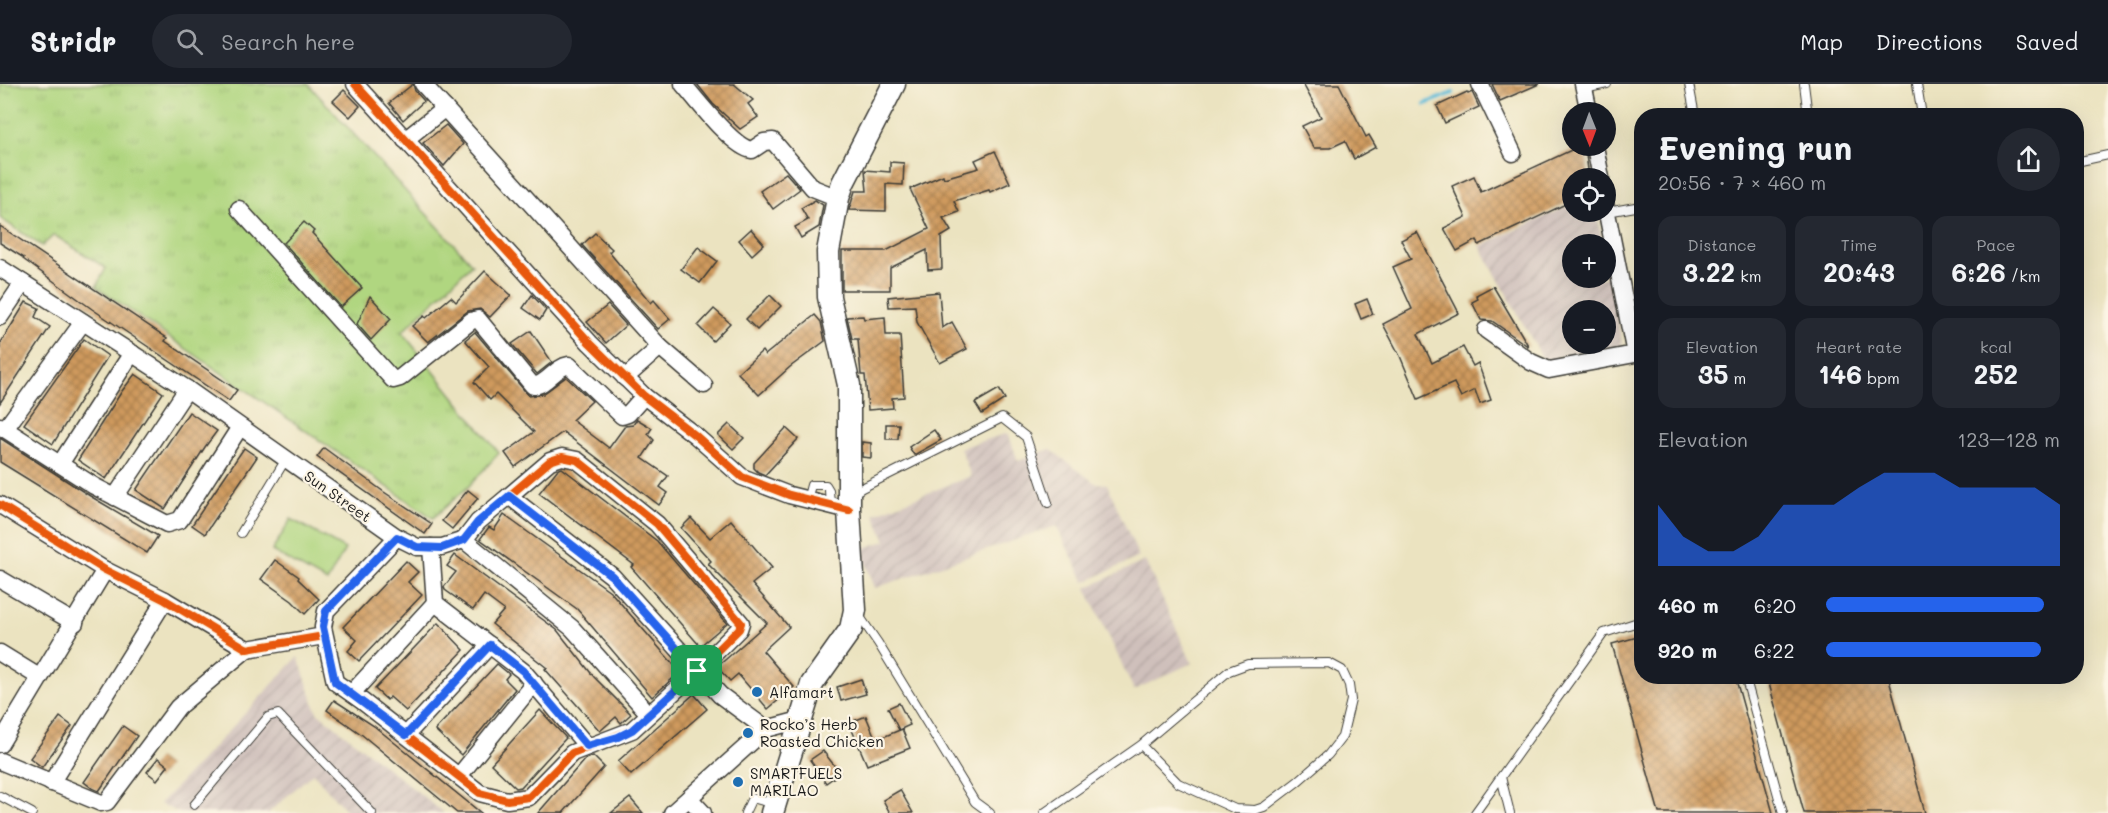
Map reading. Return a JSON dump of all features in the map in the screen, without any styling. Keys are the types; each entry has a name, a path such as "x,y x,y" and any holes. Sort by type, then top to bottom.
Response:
{"main road":[{"path":"773,809 812,684 851,629 855,610 843,504 849,385 829,297 828,252 843,183 894,84"}],"street":[{"path":"355,84 590,343 644,396 696,436 742,477 807,500 843,504"},
{"path":"423,84 660,347 704,386"},
{"path":"683,84 728,135 744,148 752,150 764,142 773,141 813,188 838,198"},
{"path":"1479,84 1514,153"},
{"path":"1584,86 1587,102"},
{"path":"405,140 445,108"},
{"path":"239,209 393,380 400,378 471,321 478,319 533,386 540,385 562,366 569,365 622,416 628,414 644,396"},
{"path":"1609,222 1634,349"},
{"name":"Sun Street","path":"0,268 187,390 397,537 417,547 442,548 464,540"},
{"path":"0,317 23,283"},
{"path":"83,322 3,428 115,497 167,524 180,520 240,427"},
{"path":"1486,330 1531,362 1549,370 1634,354"},
{"path":"625,378 660,347"},
{"path":"60,464 132,353"},
{"path":"115,497 187,390"},
{"path":"397,537 326,611 324,636 335,682 480,793 507,800 529,797 572,753 632,730 697,671 739,629 741,623 657,524 577,460 562,457 550,461 478,522 464,540 572,628 649,714"},
{"path":"509,496 612,576 720,694 766,729"},
{"path":"0,505 105,570 165,600 246,649"},
{"path":"352,693 435,603 431,547"},
{"path":"2,736 75,623 105,570"},
{"path":"0,579 75,623"},
{"path":"51,783 165,600"},
{"path":"435,603 523,671 587,746"},
{"path":"0,761 51,783 101,802 107,802 178,707 246,649 324,636"},
{"path":"406,735 490,645"},
{"path":"0,653 39,677"},
{"path":"459,776 534,683"},
{"path":"672,813 766,729 800,720"},
{"path":"689,798 703,813"}],"lane":[{"path":"1584,86 1607,84"},
{"path":"1689,84 1694,108"},
{"path":"1804,84 1807,108"},
{"path":"1917,84 1921,108"},
{"path":"2084,160 2108,155"},
{"path":"1616,207 1634,206"},
{"path":"843,504 862,488 1002,418 1026,437 1048,503"},
{"path":"241,533 286,459"},
{"path":"855,610 878,643 975,802 990,813"},
{"path":"1475,813 1604,633 1634,623"},
{"path":"1044,813 1142,745 1229,671 1248,664 1329,663 1342,670 1349,685 1351,700 1342,737 1328,755 1297,782 1264,807 1255,810 1235,809 1178,783 1142,745"},
{"path":"1747,684 1783,813"},
{"path":"194,805 268,717 278,714 372,813"},
{"path":"1501,777 1510,813"},
{"path":"0,796 32,813"},
{"path":"745,813 752,798 773,809"}],"shaded area":[{"path":"1562,209 1562,222 1598,222 1601,234 1562,234 1562,288 1611,288 1613,300 1562,300 1562,354 1595,354 1545,363 1480,246"},
{"path":"1616,313 1623,349 1616,350"},
{"path":"1008,433 1018,461 1050,449 1095,483 1107,484 1139,557 1085,582 1056,526 875,588 860,549 886,541 874,514 971,476 960,448"},
{"path":"1145,561 1192,663 1134,690 1086,588"},
{"path":"298,657 317,712 444,813 348,813 313,773 268,813 180,813 160,804"}],"green space":[{"path":"0,84 308,84 472,264 402,332 499,453 468,487 433,518 96,287 106,268 54,235 42,246 0,218"},
{"path":"291,519 345,549 327,582 272,551"}],"building":[{"path":"413,84 415,91 424,101 403,120 389,103"},
{"path":"697,84 734,84 753,100 748,104 758,117 740,129 713,104"},
{"path":"1303,84 1339,84 1366,137 1369,135 1376,147 1354,159 1345,141 1330,148 1314,148 1302,126 1321,117"},
{"path":"1492,84 1539,84 1500,101"},
{"path":"344,90 360,106 350,117 333,101"},
{"path":"1467,92 1468,94 1472,92 1479,107 1445,123 1437,106"},
{"path":"446,125 463,144 444,166 423,143"},
{"path":"995,151 1010,183 990,192 989,190 954,201 959,212 943,218 951,231 941,237 942,269 928,270 927,250 890,268 890,290 842,290 842,251 886,251 929,229 910,189 943,175 944,178 979,168 975,160"},
{"path":"1562,154 1586,156 1588,168 1562,168 1562,206 1479,245 1477,240 1457,251 1444,228 1466,217 1452,186 1474,176 1481,192"},
{"path":"890,162 904,163 903,185 886,184 886,211 849,210 855,191 867,191 865,170 890,172"},
{"path":"786,173 800,189 773,209 760,191"},
{"path":"815,200 823,205 819,227 801,238 795,227 808,220 801,208"},
{"path":"304,222 362,288 341,307 284,243"},
{"path":"0,226 167,338 165,341 237,390 229,401 92,309 24,258 0,243"},
{"path":"751,229 764,244 752,255 739,240"},
{"path":"1417,232 1459,313 1418,334 1432,363 1463,347 1473,366 1478,363 1491,400 1480,404 1475,390 1461,397 1454,383 1418,399 1400,356 1383,324 1412,309 1393,267 1411,259 1401,240"},
{"path":"595,233 612,249 609,252 651,303 654,300 670,319 658,329 582,245"},
{"path":"698,247 717,261 700,283 681,269"},
{"path":"485,271 511,295 490,317 480,309 468,311 428,342 412,326 424,316 426,318 451,297 456,302"},
{"path":"1493,286 1529,347 1492,321 1481,320 1472,302 1478,299 1476,295"},
{"path":"939,292 942,328 952,322 967,349 940,363 917,322 915,306 889,307 888,297"},
{"path":"532,295 546,310 540,320 523,308"},
{"path":"770,295 781,306 757,330 746,319"},
{"path":"370,296 391,319 371,340 357,324"},
{"path":"1367,299 1373,314 1361,319 1355,304"},
{"path":"26,302 39,308 35,317 50,327 0,403 0,344"},
{"path":"608,305 626,325 606,343 587,322"},
{"path":"714,309 730,323 713,341 698,326"},
{"path":"815,315 821,322 825,341 790,367 759,395 738,373 762,351 765,355"},
{"path":"863,316 864,319 885,317 886,335 900,335 904,397 892,398 893,408 868,410 865,375 861,375 858,339 852,339 847,317"},
{"path":"531,331 552,362 537,374 512,344"},
{"path":"475,332 529,396 543,394 566,377 592,401 572,420 609,448 625,426 633,425 637,419 652,428 648,434 654,440 642,458 668,476 660,487 668,493 659,505 563,432 515,467 505,453 534,432 496,394 490,400 474,382 489,367 465,340"},
{"path":"84,339 108,356 53,444 24,424"},
{"path":"135,374 163,393 106,479 78,460"},
{"path":"999,389 1005,399 982,414 975,403"},
{"path":"189,412 217,431 165,509 136,490"},
{"path":"729,424 744,438 733,449 718,435"},
{"path":"886,424 899,424 898,439 886,439"},
{"path":"786,428 798,439 765,475 758,472 754,468 754,463"},
{"path":"934,430 941,440 914,455 909,447"},
{"path":"0,438 90,496 158,536 147,553 0,462"},
{"path":"862,442 871,443 871,458 862,457"},
{"path":"244,448 257,457 205,534 192,525"},
{"path":"324,448 432,524 425,534 317,457"},
{"path":"562,468 657,541 727,623 700,646 631,567 634,565 539,493 557,470"},
{"path":"468,490 478,498 452,529 442,521"},
{"path":"504,515 610,591 680,672 652,697 577,609 480,539 489,527 494,530"},
{"path":"691,518 710,538 731,520 772,568 752,584 789,627 763,651 794,687 768,709 738,674 730,681 717,667 767,623 708,564 711,561 681,528"},
{"path":"455,555 557,630 594,677 631,714 621,723 616,717 600,731 545,669 547,668 492,624 504,610 484,595 473,610 445,590 444,587 456,572 447,566"},
{"path":"275,560 299,577 298,579 319,599 305,614 292,601 261,579"},
{"path":"406,561 418,572 408,582 422,595 359,661 348,651 357,640 343,627"},
{"path":"438,623 464,650 406,711 390,697 387,700 375,689"},
{"path":"1634,638 1634,684 1737,684 1773,813 1659,813 1612,644"},
{"path":"497,664 509,674 505,679 515,689 461,755 435,730"},
{"path":"861,679 866,694 841,701 837,687"},
{"path":"1769,684 1890,684 1925,813 1804,813"},
{"path":"694,694 707,709 631,775 618,761"},
{"path":"334,700 374,726 481,813 457,813 361,734 327,710"},
{"path":"899,703 910,725 899,730 888,708"},
{"path":"540,710 566,738 521,787 516,788 491,764"},
{"path":"866,716 876,740 902,729 910,748 867,765 849,723"},
{"path":"60,717 72,726 42,767 30,758"},
{"path":"123,726 137,736 99,791 92,788 84,782"},
{"path":"823,751 840,773 826,783 810,760"},
{"path":"593,756 604,767 563,813 538,813 585,759"},
{"path":"158,758 168,766 157,780 147,772"},
{"path":"900,790 913,813 890,813 883,800"},
{"path":"630,798 643,813 611,813"}],"waterway":[{"path":"1425,104 1453,93"}],"cycle path":[{"path":"355,84 590,343 644,396 696,436 742,477 789,495 849,510"},
{"path":"397,537 326,611 323,627 335,682 480,793 507,800 529,797 572,753 632,730 697,671 739,629 741,623 657,524 577,460 562,457 550,461 509,496"},
{"path":"0,505 105,570 165,600 247,649 324,636"}],"place":[{"name":"Alfamart","path":"757,692"},
{"name":"Rocko’s Herb Roasted Chicken","path":"748,733"},
{"name":"SMARTFUELS MARILAO","path":"738,782"}],"route":[{"path":"509,496 612,576 697,671 632,730 618,737 587,746 523,671 490,645 406,735 335,682 328,659 323,627 326,611 397,537 417,547 442,548 464,540 478,522 509,496"}]}
